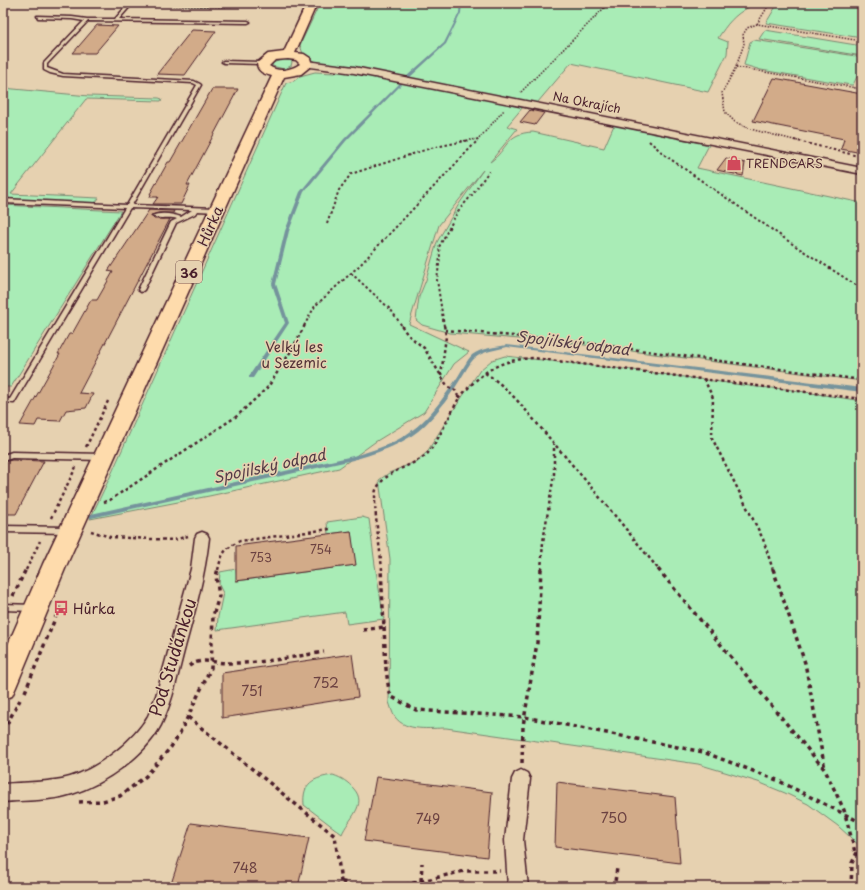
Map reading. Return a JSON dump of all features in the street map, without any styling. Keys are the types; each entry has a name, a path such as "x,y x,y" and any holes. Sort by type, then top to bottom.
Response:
{"main road":[{"path":"288,55 312,3"},
{"path":"288,55 303,58 306,61 306,64 297,71 280,73 265,69 263,67 263,63 272,57 288,55"},
{"name":"Hůrka","path":"3,687 70,530 104,457 207,209 280,73"}],"street":[{"name":"Na Okrajích","path":"306,64 354,70 862,171"},
{"name":"Pod Studánkou","path":"3,793 70,786 103,771 124,755 140,740 154,721 169,680 198,569 198,536"},
{"path":"517,880 514,840 521,779"}],"lane":[{"path":"116,20 130,4"},
{"path":"38,17 87,20 248,22"},
{"path":"3,400 12,401 199,86 194,82 63,75 45,69 45,64 87,20"},
{"path":"224,62 263,63"},
{"path":"3,201 207,209"},
{"path":"141,290 174,222 180,218 207,209"},
{"path":"155,216 180,218"},
{"path":"3,458 12,455 104,457"},
{"path":"3,529 70,530"},
{"path":"5,607 36,608"}],"path":[{"path":"130,4 231,7 234,3"},
{"path":"80,509 110,500 237,416 268,388 291,351 315,306 351,273 479,139 512,101 609,3"},
{"path":"757,24 770,3"},
{"path":"862,41 757,24 747,28 743,35 744,44 736,67 722,93 724,112 735,122 750,129 862,158"},
{"path":"736,67 862,89"},
{"path":"635,125 636,130 666,156 794,245 862,289"},
{"path":"327,224 335,198 346,177 351,174 411,154 458,142 479,139"},
{"path":"441,376 446,336 437,280 440,257 439,247 458,211 472,195 489,171"},
{"path":"351,273 391,310 407,334 424,348 448,387 455,390 459,398"},
{"path":"445,330 572,341 862,380"},
{"path":"862,399 533,358 516,358 505,361 473,382 459,398 429,452 421,459 389,474 376,491 375,505 381,557 386,669 389,691 392,697 416,710 525,717 703,752 777,780 862,823"},
{"path":"485,373 495,379 554,443 825,770"},
{"path":"704,379 713,398 712,438 763,539 805,663 825,770 845,814 855,852"},
{"path":"5,607 46,529 112,393"},
{"path":"521,779 525,717 537,643 543,542 554,474 554,443"},
{"path":"70,530 96,532 110,537 174,540 198,536"},
{"path":"363,630 384,627"},
{"path":"169,680 181,680 188,666 196,661 240,663 324,652"},
{"path":"188,717 334,836 341,882"},
{"path":"851,887 851,862 855,852 862,842"},
{"path":"421,881 422,863"},
{"path":"610,887 615,882 617,868"},
{"path":"397,887 474,870 517,880"},
{"path":"335,887 341,882 348,883 351,887"}],"green space":[{"path":"161,3 233,3 231,7 160,5"},
{"name":"Velký les u Sezemic","path":"320,3 751,3 749,7 731,20 718,38 728,42 727,54 708,92 571,63 532,109 523,107 507,126 517,129 490,162 512,139 517,135 524,133 533,132 604,148 614,125 709,145 697,168 862,203 862,381 577,344 450,333 422,325 416,320 419,297 426,280 437,242 459,204 483,170 439,225 409,324 469,352 454,364 424,412 375,442 339,468 209,496 90,519 286,83 294,81 300,76 315,72 335,73 340,70 378,72 318,63 303,54 300,45"},
{"path":"778,3 845,3 862,6 862,38 766,23"},
{"path":"765,30 862,46 862,56 759,39"},
{"path":"754,40 862,57 862,66 853,85 761,70 744,65 750,42"},
{"path":"283,59 291,60 291,66 284,69 272,66 273,63"},
{"path":"3,88 89,96 162,99 161,101 86,99 11,194 99,198 95,203 12,200 3,198"},
{"path":"3,205 121,211 11,387 3,387"},
{"path":"505,356 633,370 757,387 786,389 862,401 862,848 838,826 808,804 758,782 698,764 446,728 412,727 405,725 395,717 389,702 390,559 379,480 389,473 417,461 427,452 480,370 492,360"},
{"path":"362,517 369,519 384,619 347,624 345,612 217,630 223,593 219,585 220,572 236,569 237,581 355,565 351,531 328,534 327,522"},
{"path":"333,775 345,780 354,789 358,795 359,801 356,812 342,834 304,805 304,797 307,786 315,780"}],"building":[{"path":"97,25 118,26 95,53 73,53"},
{"path":"192,30 216,31 185,75 157,74"},
{"path":"774,78 862,94 862,153 841,149 844,139 753,121"},
{"path":"212,89 238,89 187,185 190,185 181,204 153,204 158,197 150,197 150,194"},
{"path":"530,110 544,113 535,125 520,122"},
{"path":"726,158 745,163 743,176 717,170"},
{"path":"149,210 174,211 173,213 159,213 151,215 154,219 170,219 79,393 93,394 86,408 66,410 60,421 38,420 35,426 20,425 60,354 58,354 69,334 72,334 91,300 97,300 113,272 108,271"},
{"path":"12,460 44,461 16,514 3,514 3,462"},
{"path":"351,531 356,565 236,581 236,546"},
{"path":"352,654 358,697 222,718 222,673"},
{"path":"376,777 492,792 487,857 364,841"},
{"path":"557,782 675,797 680,863 555,847"},
{"path":"191,823 309,838 298,887 170,887"}],"waterway":[{"path":"408,77 445,43 460,13 461,3"},
{"path":"251,377 287,323 274,284 287,231 302,192 345,140 402,83"},
{"name":"Spojilský odpad","path":"91,516 353,458 390,446 402,440 424,424 442,403 473,357 481,352 507,346 862,390"}],"place":[{"name":"TRENDCARS","path":"734,163"},
{"name":"Hůrka","path":"61,608"}]}
